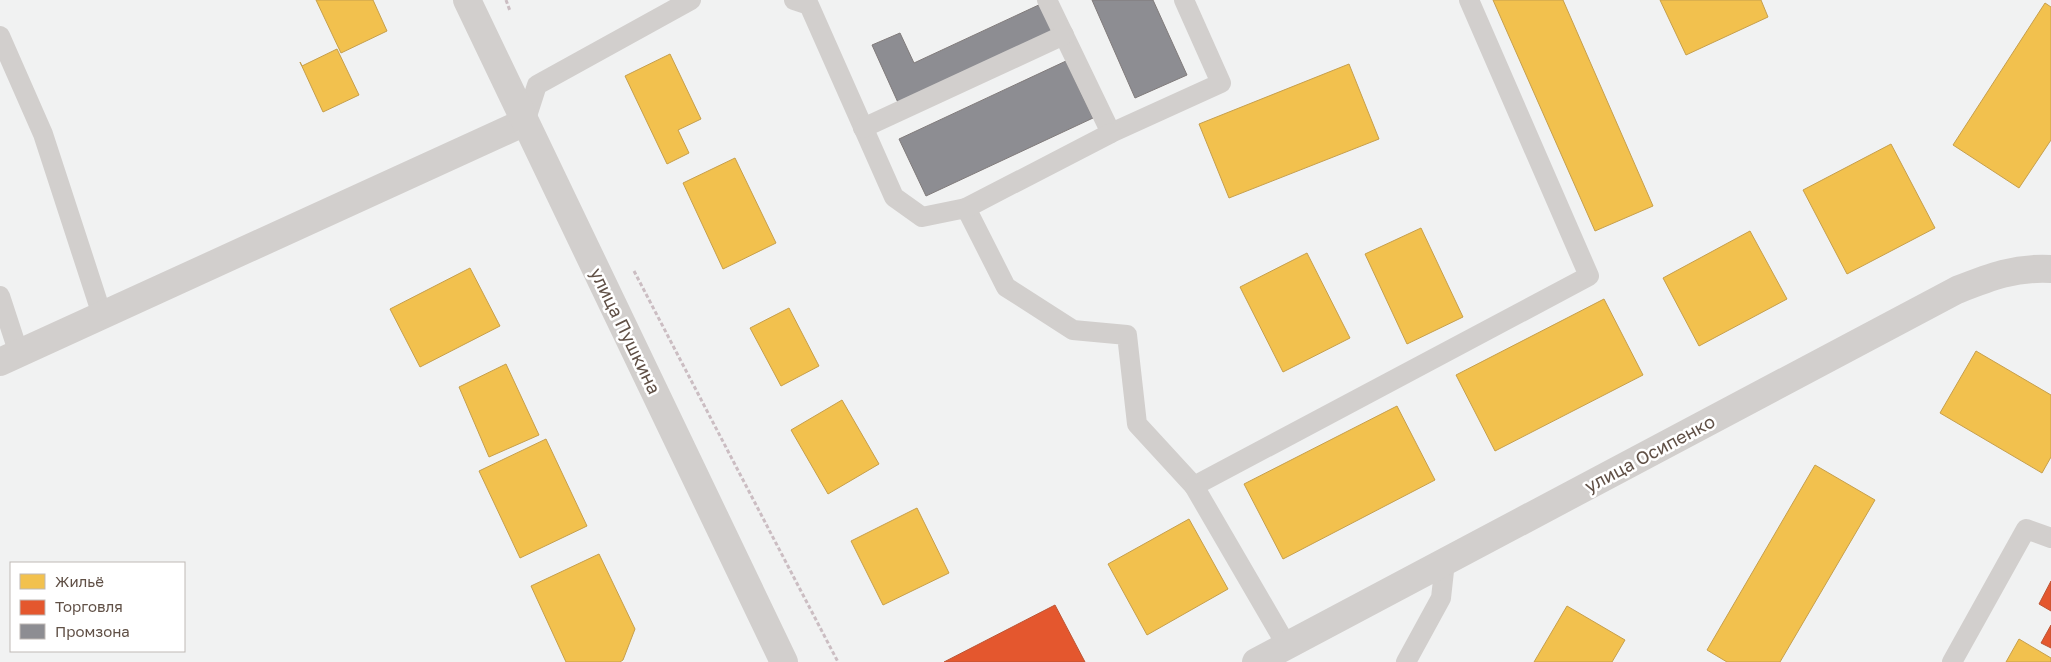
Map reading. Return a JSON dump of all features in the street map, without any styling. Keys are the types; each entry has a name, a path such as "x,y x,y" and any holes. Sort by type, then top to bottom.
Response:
{"street":[{"name":"улица Пушкина","path":"467,0 784,662"},
{"path":"10,358 525,122"},
{"name":"улица Осипенко","path":"1256,662 1958,290 1999,274 2032,268 2051,269"}],"lane":[{"path":"525,122 537,85 690,0"},
{"path":"794,0 809,5 894,197 922,217 966,208 1111,133 1222,83 1184,0"},
{"path":"1047,0 1111,133"},
{"path":"1194,486 1589,276 1469,0"},
{"path":"0,36 43,134 102,315"},
{"path":"863,128 1064,36"},
{"path":"966,208 1006,287 1073,330 1127,335 1137,424 1194,486 1287,646"},
{"path":"0,296 10,358"},
{"path":"1952,662 2026,529 2051,538"},
{"path":"1406,662 1441,598 1445,562"}],"path":[{"path":"506,0 512,17"},
{"path":"633,269 838,662"}],"building: Жильё":[{"path":"316,0 373,0 387,31 341,53"},
{"path":"1493,0 1563,0 1653,206 1595,231"},
{"path":"1660,0 1761,0 1768,17 1686,55"},
{"path":"2045,3 2051,7 2051,140 2019,188 1953,145"},
{"path":"337,49 359,95 323,112 300,62 302,66"},
{"path":"670,54 701,119 678,130 689,153 667,164 625,76"},
{"path":"1349,64 1379,139 1229,198 1199,124"},
{"path":"1891,144 1935,228 1847,274 1803,190"},
{"path":"735,158 776,243 723,269 683,183"},
{"path":"1421,228 1463,317 1407,344 1365,254"},
{"path":"1750,231 1787,299 1699,346 1663,278"},
{"path":"1307,253 1350,338 1283,372 1240,287"},
{"path":"470,268 500,326 420,367 390,309"},
{"path":"1604,299 1643,375 1495,451 1456,375"},
{"path":"789,308 819,366 781,386 750,328"},
{"path":"1976,351 2051,395 2051,457 2042,473 1940,413"},
{"path":"506,364 539,435 489,457 459,387"},
{"path":"842,400 879,464 828,494 791,430"},
{"path":"1397,406 1435,480 1283,559 1244,484"},
{"path":"546,439 587,526 520,558 479,471"},
{"path":"1815,465 1875,500 1780,662 1727,662 1707,650"},
{"path":"917,508 949,573 883,605 851,541"},
{"path":"1189,519 1228,589 1147,635 1108,564"},
{"path":"599,554 635,629 623,660 620,662 566,662 531,586"},
{"path":"1567,606 1625,640 1612,662 1534,662"},
{"path":"2019,639 2051,658 2051,662 2006,662"}],"building: Торговля":[{"path":"2051,581 2051,611 2039,604"},
{"path":"1055,605 1085,662 944,662"},
{"path":"2051,625 2051,648 2041,643"}],"building: Промзона":[{"path":"1092,0 1153,0 1187,75 1135,98"},
{"path":"1043,3 1056,36 900,107 872,45 900,33 914,63"},
{"path":"1066,61 1093,118 926,196 899,139"}]}
